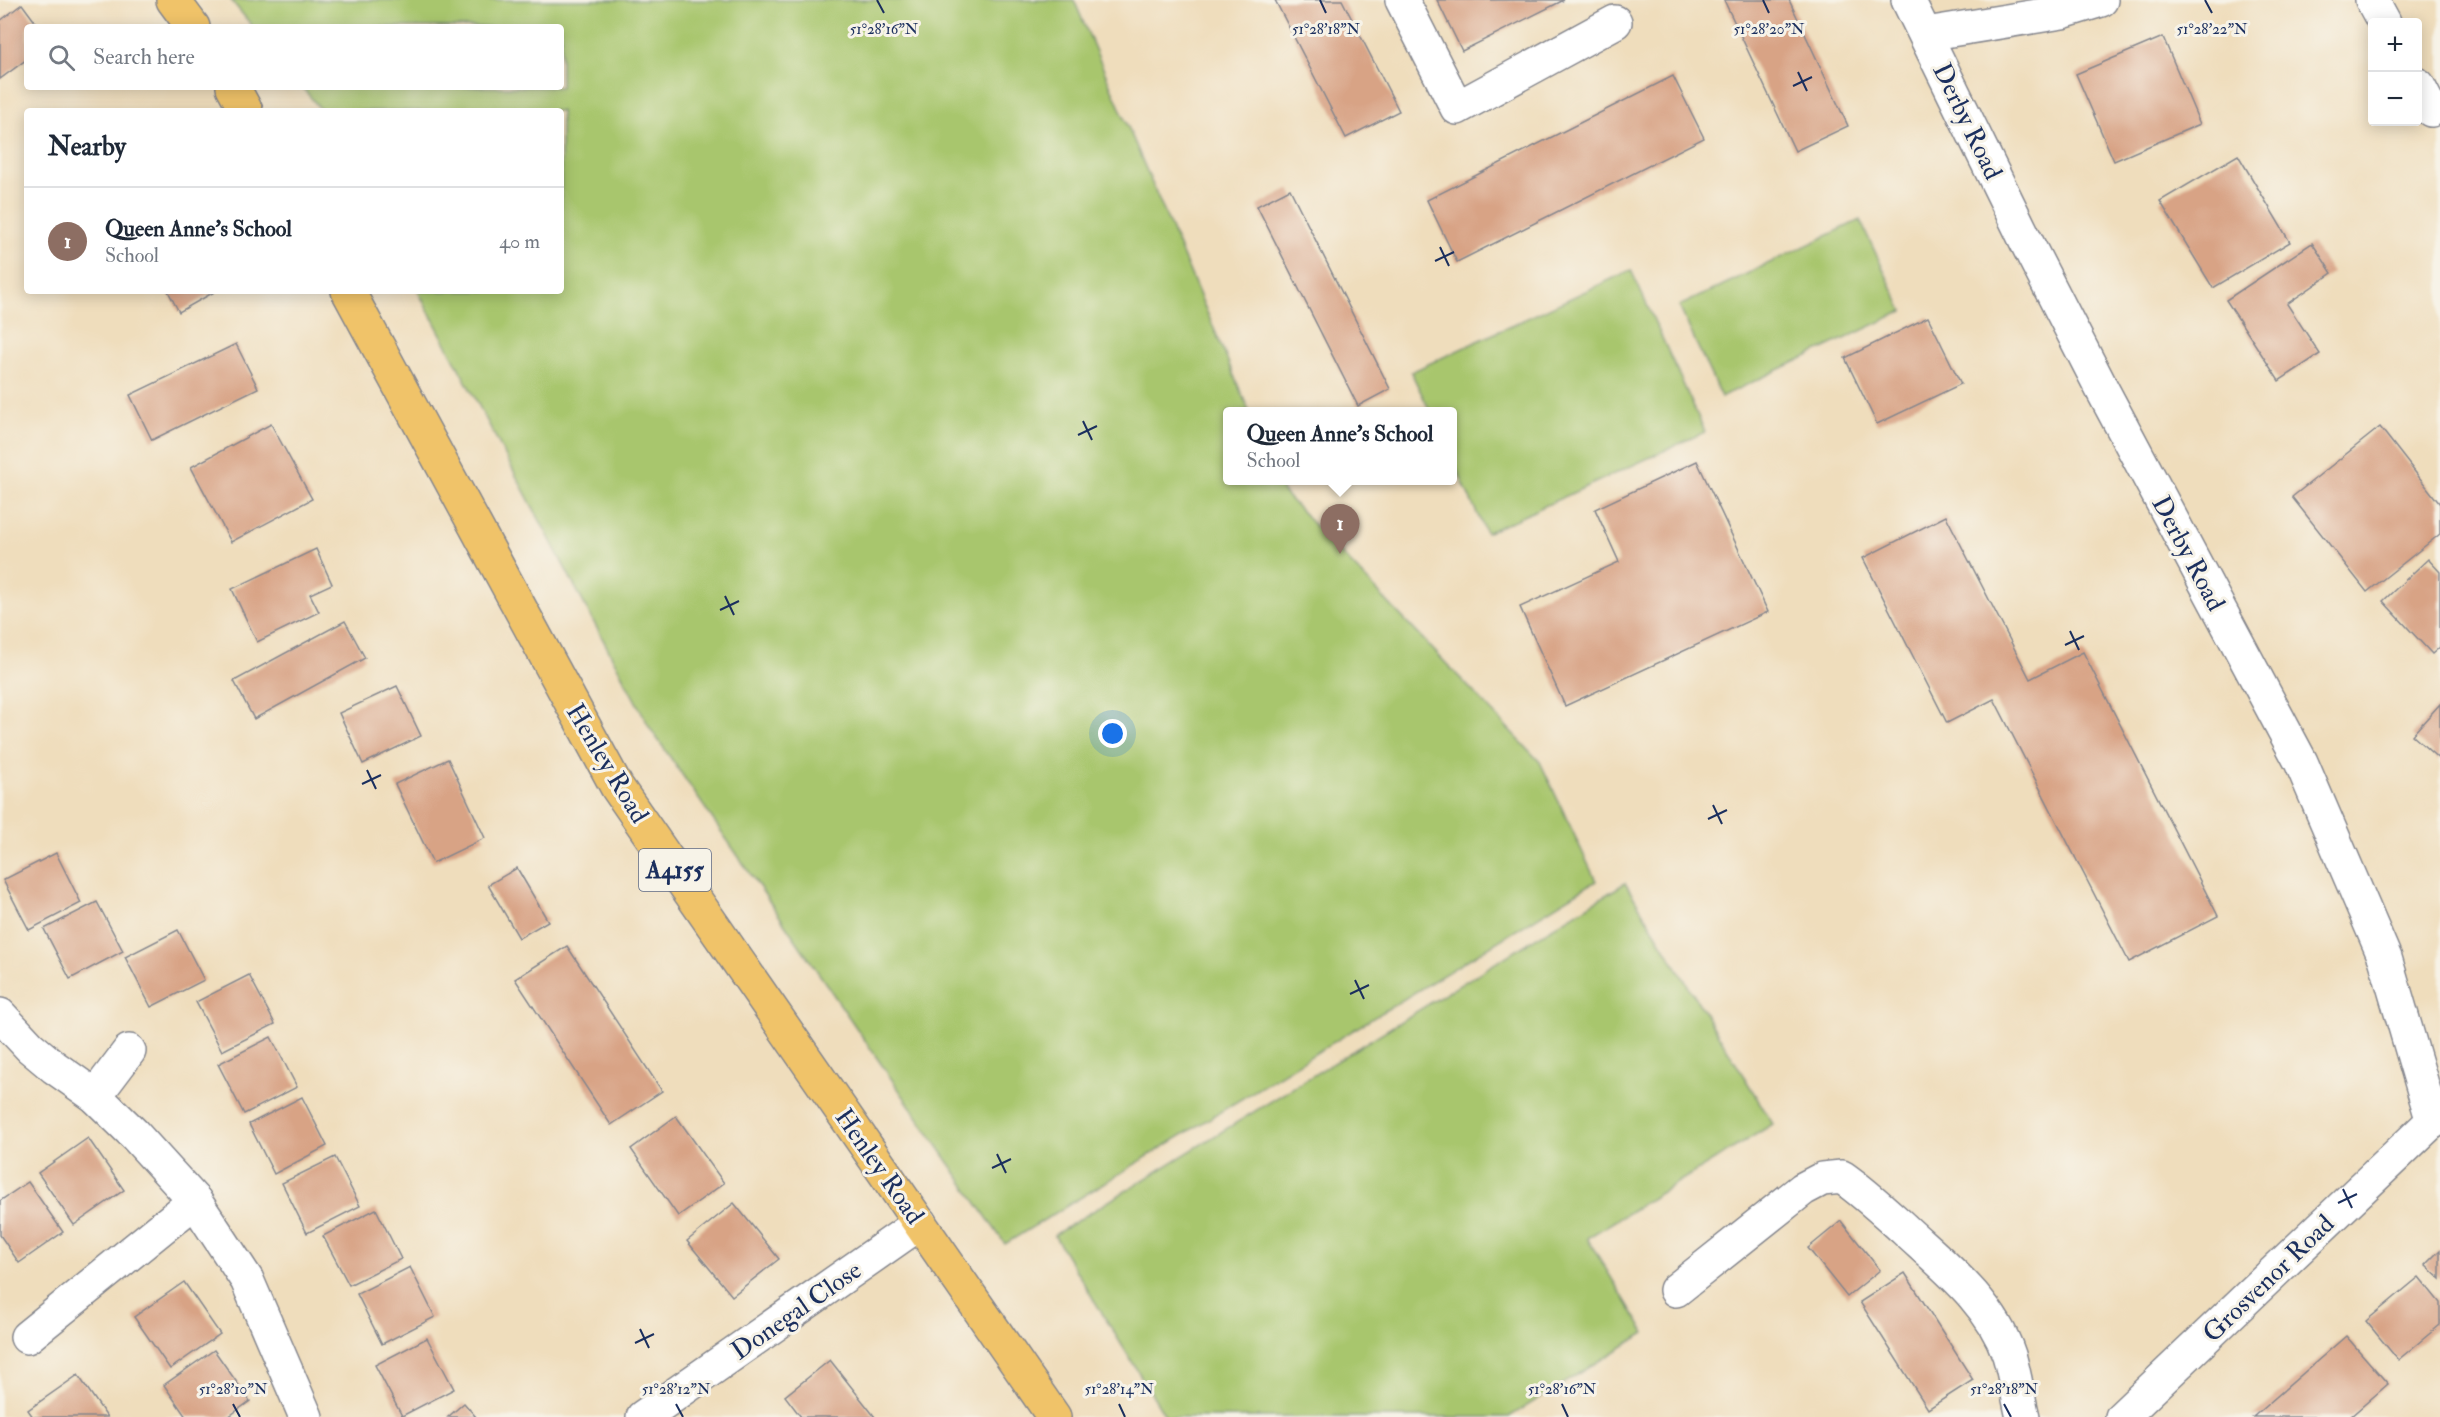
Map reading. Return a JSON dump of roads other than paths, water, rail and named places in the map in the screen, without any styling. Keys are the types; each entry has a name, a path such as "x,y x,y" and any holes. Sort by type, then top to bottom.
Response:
{"main road":[{"path":"173,0 191,24"},
{"path":"234,90 244,108"},
{"name":"Henley Road","path":"350,294 617,787 1054,1417"}],"street":[{"path":"1402,0 1456,108 1615,22"},
{"name":"Derby Road","path":"1908,0 2066,320 2301,762 2385,958 2437,1118"},
{"path":"1926,34 2062,12 2101,0"},
{"path":"2372,0 2382,18"},
{"path":"0,1015 30,1047 95,1096 134,1134 195,1202 247,1280 306,1417"},
{"path":"95,1096 129,1052"},
{"name":"Grosvenor Road","path":"2122,1417 2437,1118"},
{"path":"1676,1290 1803,1189 1822,1179 1842,1177 1882,1207 1930,1250 1971,1292 1999,1333 2009,1355 2023,1417"},
{"path":"27,1337 195,1202"},
{"name":"Donegal Close","path":"643,1417 920,1223"}],"place":[{"name":"Queen Anne's School","path":"1340,554"}]}
